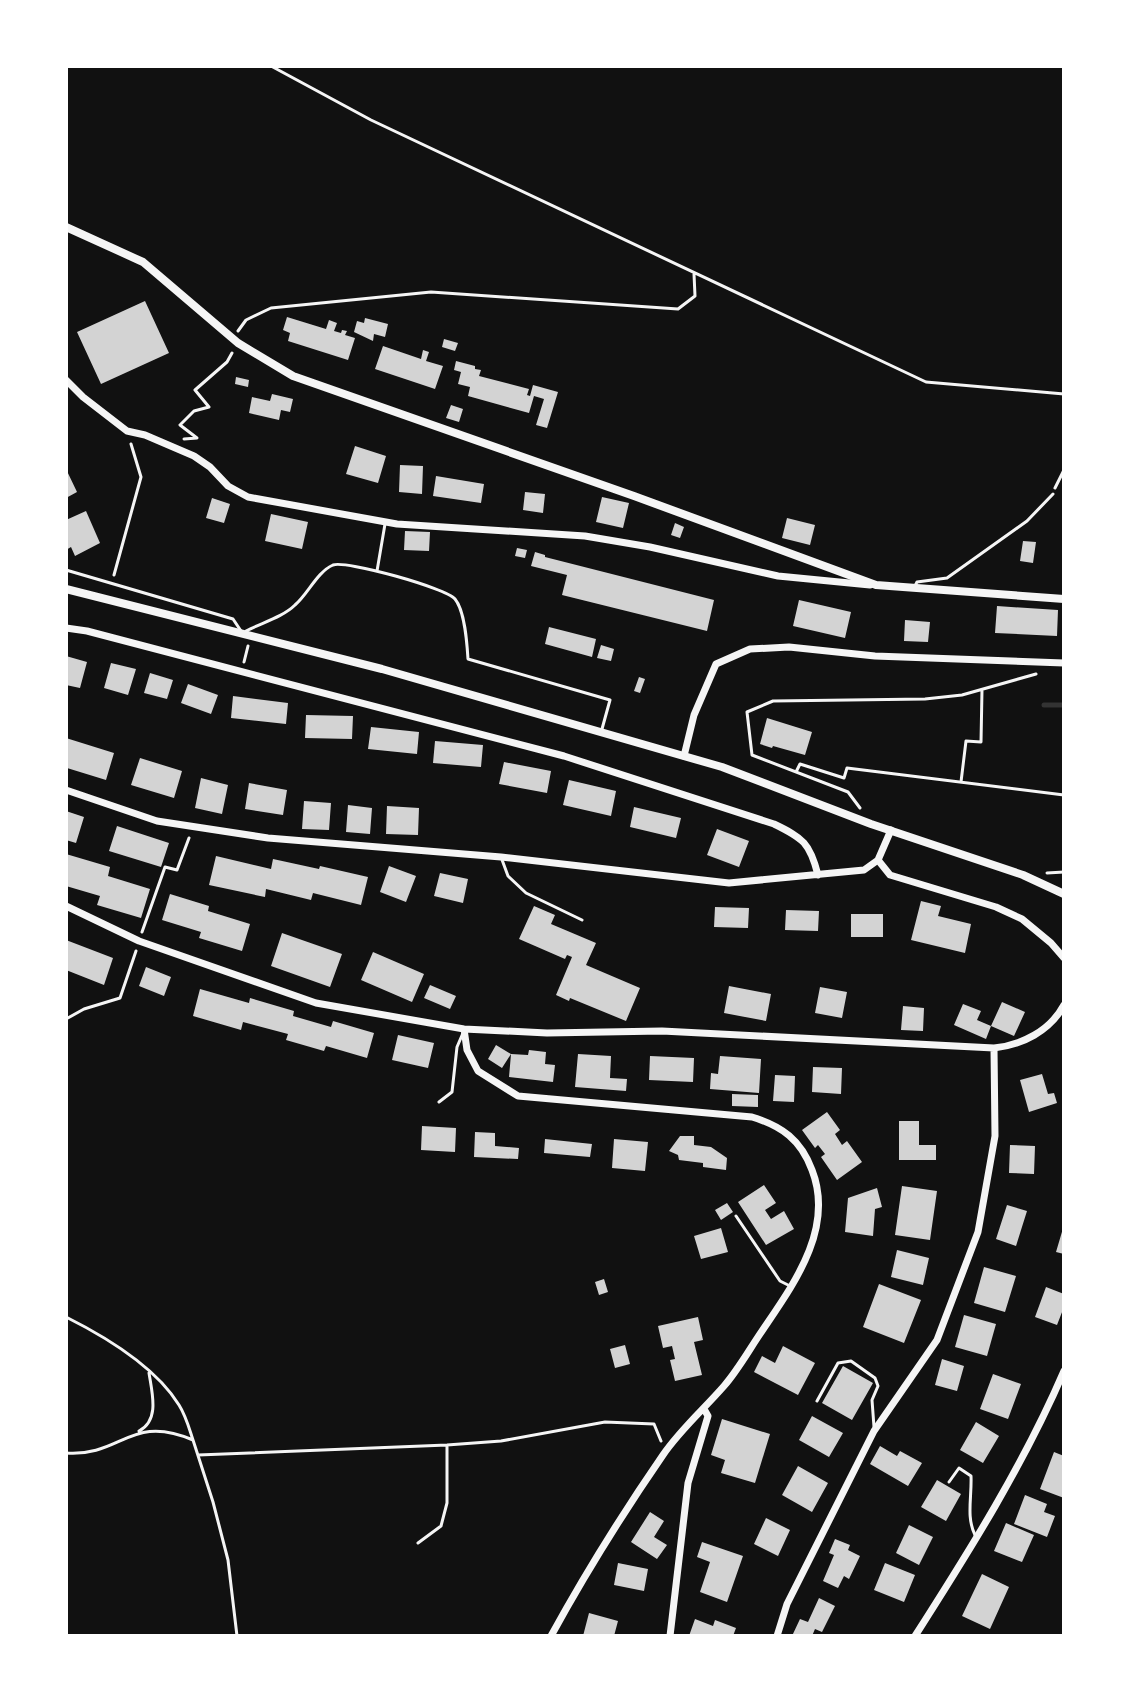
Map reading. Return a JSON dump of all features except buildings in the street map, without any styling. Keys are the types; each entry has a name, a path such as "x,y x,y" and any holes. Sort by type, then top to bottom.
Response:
{"street":[{"path":"66,227 143,262 236,340 293,376 876,585"},
{"path":"66,380 127,431 145,435 194,456 228,486 248,497 386,522 585,536 650,547 778,576 1064,599"},
{"path":"66,589 382,669 722,767 871,824 1023,875 1064,894"},
{"path":"66,628 242,670 564,756 774,824 798,836 809,847 818,875"},
{"path":"684,756 694,715 716,664 750,649 789,647 875,656 1064,663"},
{"path":"66,790 157,821 268,838 501,857 729,883 864,870 878,860 891,830"},
{"path":"878,860 890,875 996,907 1022,919 1064,958"},
{"path":"66,906 139,941 316,1003 464,1029 547,1033 662,1031 994,1048 1014,1046 1042,1030 1064,1005"},
{"path":"464,1029 467,1050 478,1071 518,1096 752,1117 776,1124 807,1156 816,1180 820,1209 813,1242 791,1287 727,1382 665,1452 551,1636"},
{"path":"777,1636 787,1604 874,1431 937,1340 978,1232 995,1136 994,1048"},
{"path":"915,1636 977,1538 1044,1418 1064,1371"},
{"path":"670,1636 688,1483 708,1416 704,1409"}],"lane":[{"path":"913,589 917,582 947,578 1027,521 1053,494"},
{"path":"377,571 386,522"},
{"path":"66,570 233,619 246,634 294,607 331,566 347,563 377,571 447,593 457,601 466,631 468,659 610,700 601,732"},
{"path":"501,857 508,876 526,893 582,920"},
{"path":"439,1102 452,1092 457,1047 464,1029"},
{"path":"736,1216 780,1281 791,1287"},
{"path":"817,1401 838,1363 851,1361 875,1378 878,1386 872,1400 874,1431"},
{"path":"949,1482 959,1468 971,1476 969,1522 977,1538"}],"path":[{"path":"271,66 371,120 926,382 1064,394"},
{"path":"191,448 183,439 197,438 180,425 194,411 209,407 195,390 227,362 246,320 271,308 431,292 678,309 695,296 694,274"},
{"path":"112,583 141,477 127,431"},
{"path":"1053,494 1064,470"},
{"path":"242,670 246,634"},
{"path":"871,824 848,792 752,755 747,712 773,701 925,699 962,695 1037,673"},
{"path":"961,782 966,741 981,742 982,689"},
{"path":"796,772 800,764 844,778 847,768 1064,795"},
{"path":"66,1317 108,1339 149,1372 177,1402 198,1455 228,1560 237,1636"},
{"path":"66,1453 90,1453 145,1428 152,1414 153,1403 149,1372"},
{"path":"198,1455 501,1441 605,1422 654,1424 665,1452"},
{"path":"135,1433 160,1430 193,1440"},
{"path":"418,1543 441,1526 447,1503 447,1445"}],"waterway":[{"path":"1044,705 1064,705"}]}
